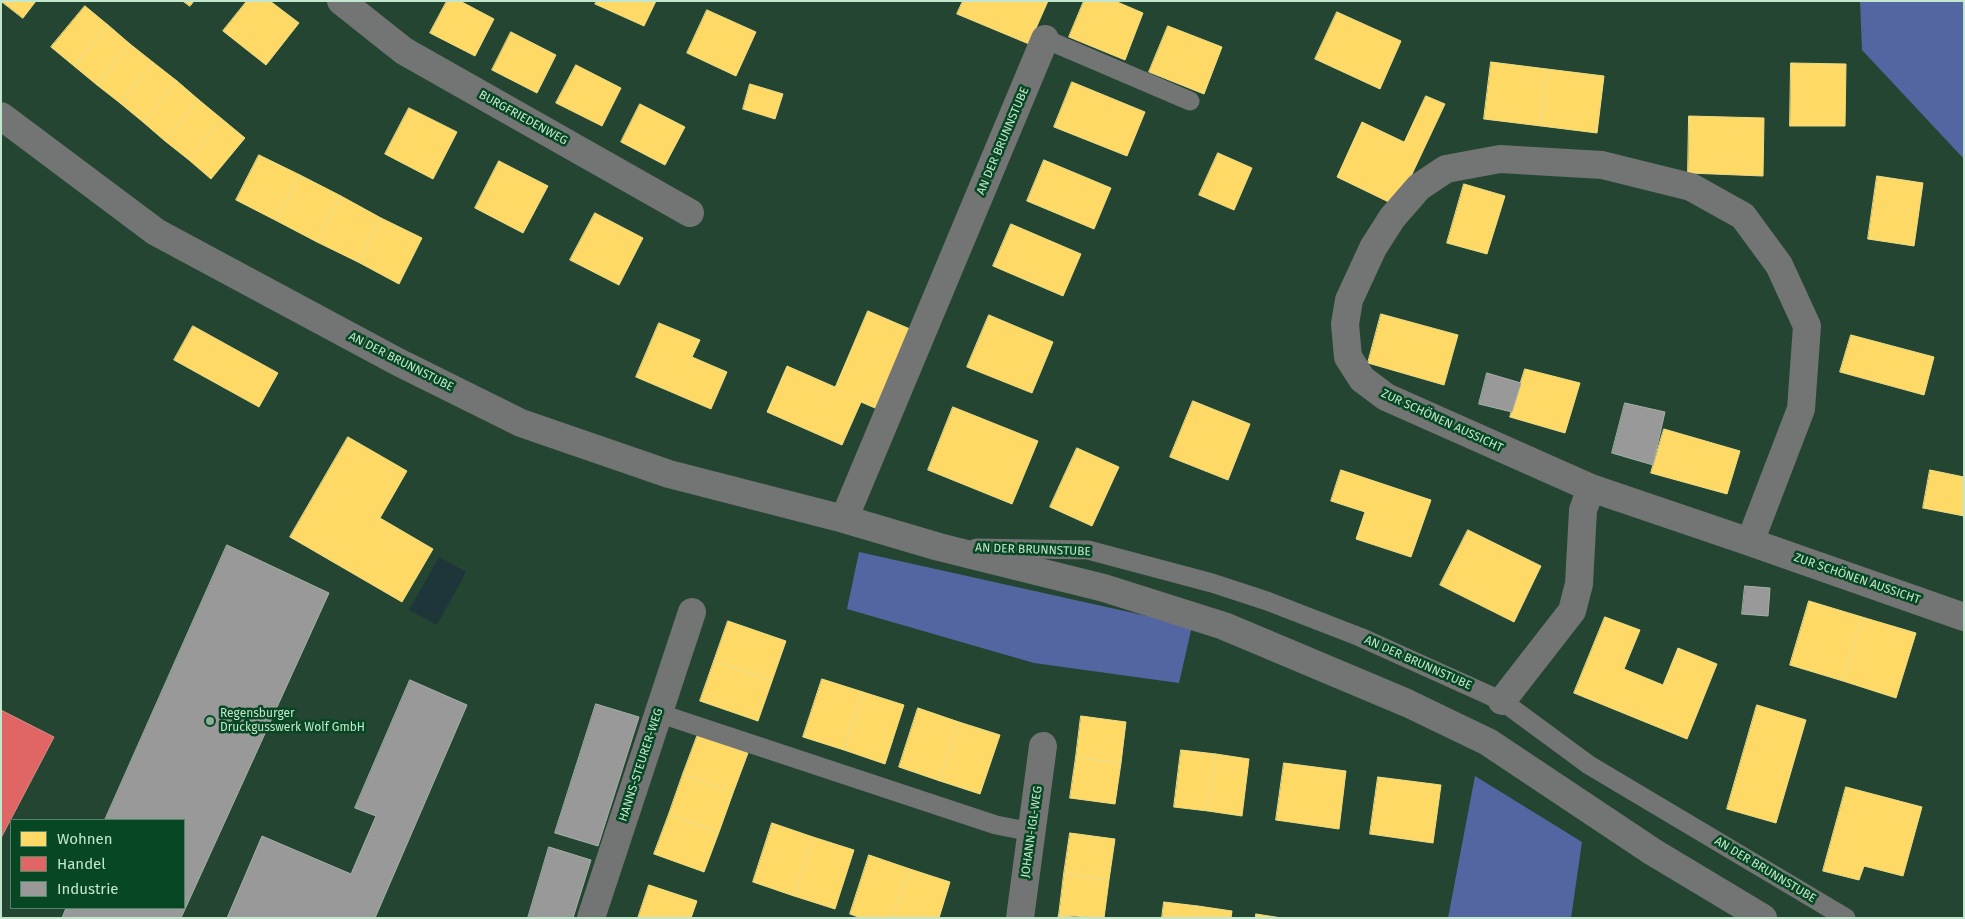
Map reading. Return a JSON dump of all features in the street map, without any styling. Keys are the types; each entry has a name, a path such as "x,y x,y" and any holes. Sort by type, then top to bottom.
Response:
{"street":[{"name":"BURGFRIEDENWEG","path":"358,6 404,51 690,213"},
{"name":"AN DER BRUNNSTUBE","path":"844,518 1045,40"},
{"name":"AN DER BRUNNSTUBE","path":"1,116 156,232 398,362 521,423 669,474 844,518 939,547 1104,588 1224,626 1407,703 1488,742 1653,852 1763,918"},
{"name":"ZUR SCHÖNEN AUSSICHT","path":"1750,542 1801,409 1807,326 1780,265 1744,216 1691,187 1602,165 1500,159 1446,169 1419,187 1392,218 1373,248 1349,300 1345,324 1348,357 1362,379 1386,397 1591,488 1964,617"},
{"path":"1502,701 1572,612 1579,584 1584,510 1591,488"},
{"name":"HANNS-STEURER-WEG","path":"591,918 692,612"},
{"name":"JOHANN-IGL-WEG","path":"1020,918 1043,746"}],"lane":[{"path":"1045,40 1190,101"},
{"name":"AN DER BRUNNSTUBE","path":"939,547 1088,550 1212,583 1267,601 1360,637 1502,701 1589,765 1846,918"},
{"path":"658,713 996,825 1032,832"}],"shaded area":[{"path":"1860,1 1964,1 1964,159 1862,50"},
{"path":"859,552 1192,626 1179,683 1034,663 847,609"},
{"path":"439,557 466,572 437,625 409,610"},
{"path":"1475,776 1582,842 1571,918 1448,918"}],"building: Wohnen":[{"path":"1,1 36,1 23,18"},
{"path":"183,1 194,1 190,6"},
{"path":"247,1 270,1 299,23 266,65 223,31"},
{"path":"447,1 460,1 494,19 475,56 430,33"},
{"path":"597,1 656,1 644,26 595,4"},
{"path":"963,1 1048,1 1029,44 957,14"},
{"path":"1084,1 1115,1 1143,13 1125,60 1069,37"},
{"path":"85,6 108,25 74,66 51,47"},
{"path":"707,10 756,32 736,76 687,53"},
{"path":"1337,12 1401,41 1380,89 1315,59"},
{"path":"108,25 130,44 97,85 74,66"},
{"path":"1168,26 1222,47 1204,94 1149,72"},
{"path":"511,32 556,55 537,93 492,70"},
{"path":"130,44 154,63 120,103 97,85"},
{"path":"1491,62 1547,69 1541,126 1484,119"},
{"path":"154,63 177,81 143,122 120,103"},
{"path":"1791,63 1846,64 1845,126 1790,126"},
{"path":"576,65 621,88 602,126 556,103"},
{"path":"1547,69 1604,76 1597,133 1541,126"},
{"path":"177,81 199,100 165,141 143,122"},
{"path":"1072,82 1145,112 1127,156 1054,127"},
{"path":"750,84 783,94 775,119 743,109"},
{"path":"1426,96 1445,104 1397,206 1337,177 1362,122 1404,142"},
{"path":"199,100 222,119 189,160 165,141"},
{"path":"640,104 685,127 665,165 621,142"},
{"path":"409,108 457,132 433,179 385,154"},
{"path":"1689,116 1764,118 1763,176 1688,173"},
{"path":"222,119 245,138 211,179 189,160"},
{"path":"1218,153 1252,168 1234,210 1199,195"},
{"path":"259,155 300,175 277,221 236,200"},
{"path":"1044,160 1111,188 1094,229 1027,201"},
{"path":"499,161 548,186 523,233 475,208"},
{"path":"300,175 341,196 317,242 277,221"},
{"path":"1877,176 1923,183 1914,246 1868,239"},
{"path":"1464,184 1505,196 1487,254 1447,243"},
{"path":"341,196 381,218 358,262 317,242"},
{"path":"595,213 643,238 619,285 570,260"},
{"path":"381,218 422,238 399,284 358,262"},
{"path":"1011,224 1081,254 1063,296 993,266"},
{"path":"868,311 910,329 875,408 861,402 842,445 767,412 787,366 835,387"},
{"path":"1381,314 1458,335 1444,385 1368,363"},
{"path":"989,315 1053,342 1032,393 967,367"},
{"path":"659,323 700,340 692,357 727,372 711,409 636,377"},
{"path":"193,326 278,373 259,407 174,360"},
{"path":"1851,335 1934,357 1924,395 1840,372"},
{"path":"1525,369 1580,383 1565,433 1510,417"},
{"path":"1193,401 1250,424 1228,480 1170,457"},
{"path":"953,407 1038,441 1012,504 928,470"},
{"path":"1664,429 1740,451 1727,494 1651,473"},
{"path":"348,437 407,471 380,518 433,549 402,602 290,537"},
{"path":"1077,448 1119,467 1092,526 1050,507"},
{"path":"1341,470 1431,500 1411,557 1356,539 1365,512 1331,501"},
{"path":"1930,470 1964,477 1964,516 1923,508"},
{"path":"1468,530 1541,566 1514,622 1440,585"},
{"path":"1809,601 1862,617 1843,681 1790,665"},
{"path":"1605,617 1640,630 1624,669 1663,685 1678,648 1717,664 1687,739 1574,693"},
{"path":"1862,617 1916,633 1896,698 1843,681"},
{"path":"728,621 786,641 772,681 714,661"},
{"path":"714,661 772,681 758,721 700,701"},
{"path":"822,679 863,692 844,750 803,737"},
{"path":"863,692 904,705 885,764 844,750"},
{"path":"1757,705 1806,720 1776,823 1727,809"},
{"path":"918,708 959,722 940,781 899,767"},
{"path":"1081,716 1126,722 1121,763 1076,757"},
{"path":"959,722 1000,735 980,794 940,781"},
{"path":"698,734 748,753 733,793 683,774"},
{"path":"1181,750 1216,754 1208,811 1174,807"},
{"path":"1216,754 1249,759 1242,816 1208,811"},
{"path":"1076,757 1121,763 1115,804 1070,798"},
{"path":"1284,763 1346,771 1339,829 1276,820"},
{"path":"683,774 733,793 719,832 669,814"},
{"path":"1378,777 1441,785 1433,843 1370,834"},
{"path":"1846,787 1922,807 1903,876 1864,866 1859,880 1823,871"},
{"path":"669,814 719,832 704,872 654,854"},
{"path":"772,823 813,837 794,896 753,882"},
{"path":"1070,833 1115,839 1109,880 1064,874"},
{"path":"813,837 854,850 835,909 794,896"},
{"path":"869,855 910,869 893,918 861,918 850,914"},
{"path":"910,869 950,882 939,918 893,918"},
{"path":"1064,874 1109,880 1104,918 1059,915"},
{"path":"649,885 697,901 691,918 638,918"},
{"path":"1164,902 1198,906 1196,918 1162,918"},
{"path":"1198,906 1232,911 1231,918 1196,918"},
{"path":"1256,914 1282,918 1256,918"},
{"path":"1059,915 1080,918 1058,918"}],"building: Handel":[{"path":"1,710 54,737 1,838"}],"building: Industrie":[{"path":"1487,373 1521,383 1512,412 1479,404"},
{"path":"1625,403 1665,412 1653,465 1612,453"},
{"name":"Regensburger Druckgusswerk Wolf GmbH","path":"227,545 329,593 181,918 62,918 66,909 185,909 185,819 105,819"},
{"path":"1745,586 1770,588 1768,616 1742,614"},
{"path":"410,680 467,705 375,918 227,918 262,836 351,874 376,816 355,808"},
{"path":"596,704 639,717 598,846 555,833"},
{"path":"549,847 591,860 573,918 528,918"}],"place":[{"name":"Regensburger Druckgusswerk Wolf GmbH","path":"210,721"}]}
